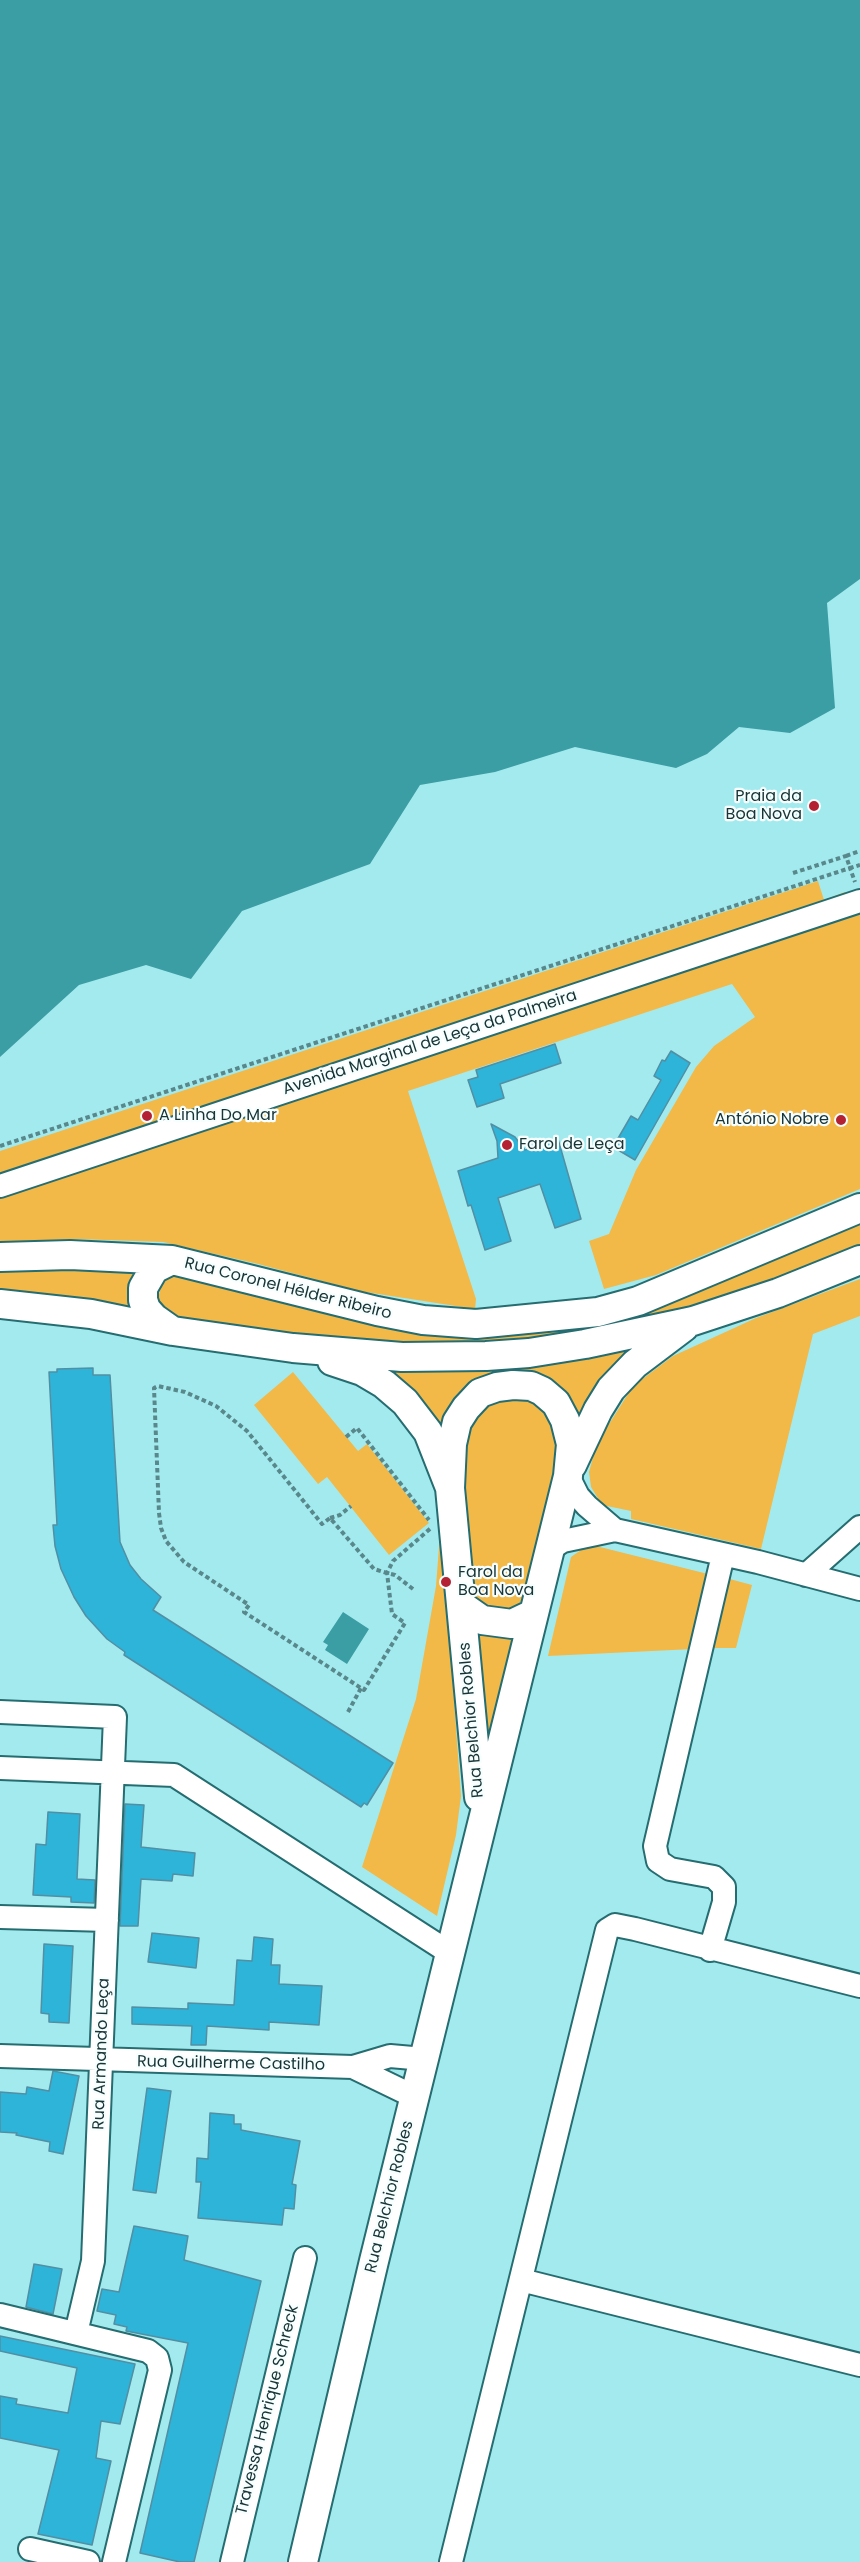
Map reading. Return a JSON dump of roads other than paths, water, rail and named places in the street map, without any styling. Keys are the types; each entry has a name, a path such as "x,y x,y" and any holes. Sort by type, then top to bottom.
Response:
{"main road":[{"name":"Rua Coronel Hélder Ribeiro","path":"860,1208 638,1301 598,1312 567,1316 476,1324 423,1320 377,1311 172,1260 154,1269 143,1288 143,1300 146,1309 154,1318 173,1331 293,1348 402,1357 529,1353 585,1344 693,1320 778,1293 860,1260"},
{"path":"0,1257 70,1255 172,1260"},
{"path":"0,1304 91,1314 173,1331"},
{"name":"Rua Belchior Robles","path":"568,1476 598,1410 611,1389 635,1364 693,1320"},
{"name":"Rua Belchior Robles","path":"293,1348 362,1371 384,1384 405,1402 428,1432 450,1488"},
{"name":"Rua Belchior Robles","path":"303,2562 479,1833 568,1476 571,1444 565,1420 556,1403 542,1391 531,1386 497,1387 480,1394 466,1408 457,1422 452,1444 450,1488 479,1786 479,1833"},
{"name":"Rua Belchior Robles","path":"462,1606 482,1620 512,1624 533,1614"}],"street":[{"name":"Avenida Marginal de Leça da Palmeira","path":"0,1186 858,895"},
{"path":"568,1476 578,1496 615,1530"},
{"path":"806,1575 860,1527"},
{"path":"550,1549 563,1541 615,1530 860,1589"},
{"path":"710,1950 724,1902 724,1887 714,1877 670,1869 658,1861 655,1846 723,1555"},
{"name":"Rua Armando Leça","path":"0,1712 115,1717 93,2261 76,2333"},
{"path":"0,1768 174,1774 450,1953"},
{"path":"0,1917 107,1920"},
{"path":"451,2562 607,1930 615,1926 635,1929 710,1950 860,1986"},
{"name":"Rua Guilherme Castilho","path":"0,2056 102,2061 353,2067 390,2056 424,2059"},
{"name":"Rua Guilherme Castilho","path":"353,2067 415,2097"},
{"name":"Travessa Henrique Schreck","path":"232,2562 305,2258"},
{"path":"521,2280 860,2365"},
{"path":"0,2315 148,2351 157,2358 160,2370 114,2562"},
{"path":"30,2549 88,2562"}],"water":[{"path":"0,0 860,0 860,579 827,603 835,708 790,733 739,727 707,754 676,768 575,747 495,772 420,785 370,864 242,911 191,979 146,965 79,985 0,1057"},
{"path":"343,1612 369,1629 347,1664 325,1650 328,1645 323,1642"}],"place":[{"name":"Praia da Boa Nova","path":"814,806"},
{"name":"A Linha Do Mar","path":"147,1116"},
{"name":"António Nobre","path":"841,1120"},
{"name":"Farol de Leça","path":"507,1145"},
{"name":"Farol da Boa Nova","path":"446,1582"}]}
